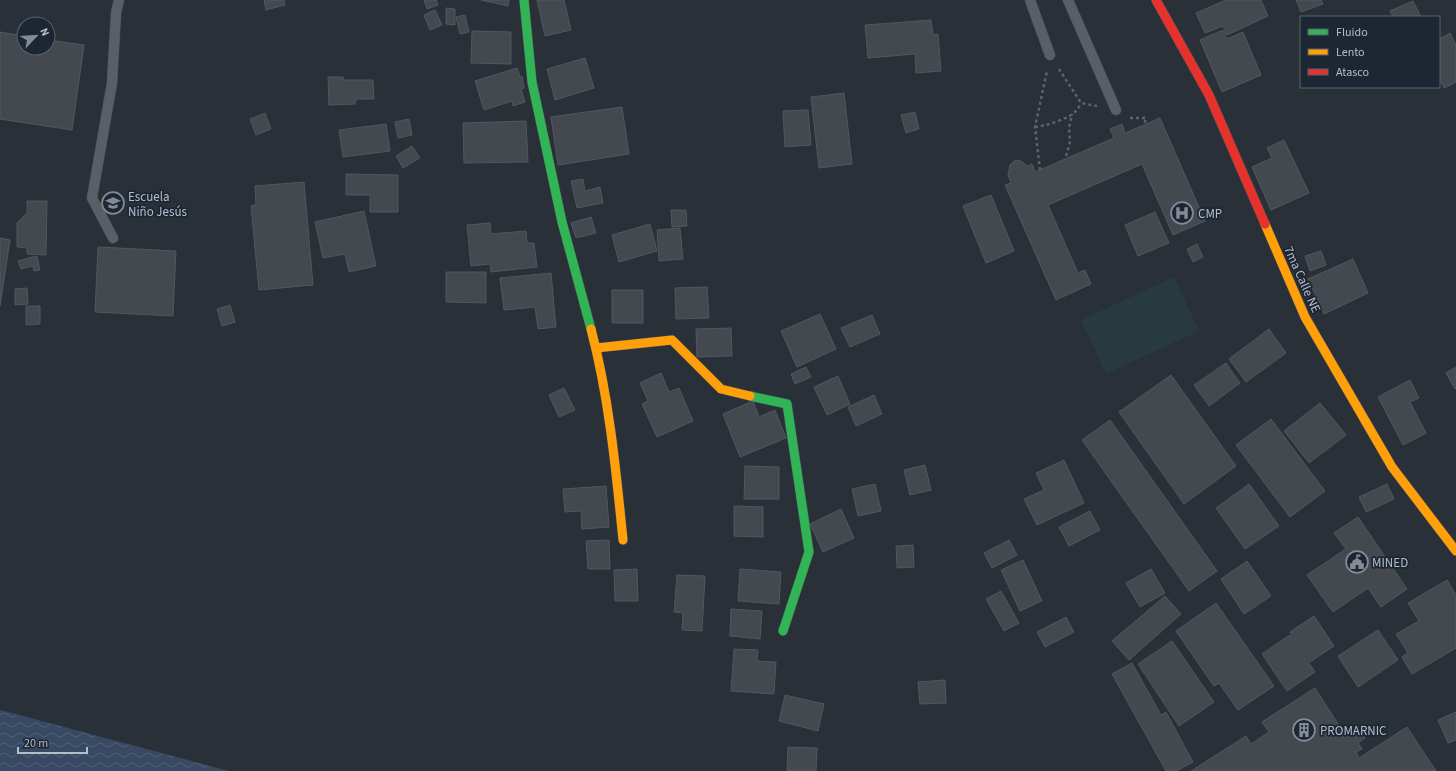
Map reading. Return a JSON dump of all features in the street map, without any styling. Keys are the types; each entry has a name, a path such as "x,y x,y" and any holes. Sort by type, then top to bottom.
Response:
{"street":[{"path":"524,0 532,82 562,222 596,348 614,452 623,540"},
{"name":"7ma Calle NE","path":"1156,0 1209,95 1305,317 1392,467 1456,551"},
{"path":"596,348 672,340 721,389 787,404 809,552 783,631"}],"lane":[{"path":"113,238 92,198 112,83 116,13 119,0"},
{"path":"1030,0 1050,55"},
{"path":"1068,0 1116,110"}],"path":[{"path":"1040,170 1035,126 1050,55"},
{"path":"1035,126 1042,126 1058,121 1076,111 1081,103"},
{"path":"1066,156 1070,142 1069,128 1072,113"}],"green space":[{"path":"1174,277 1199,331 1106,374 1081,320"}],"water":[{"path":"0,710 8,712 229,771 0,771"}],"building":[{"path":"264,0 284,0 285,5 266,10"},
{"path":"424,0 436,0 438,5 427,9"},
{"path":"481,0 509,0 508,6"},
{"path":"537,0 564,0 571,30 545,36"},
{"path":"1226,0 1261,0 1268,16 1227,35 1223,26 1205,33 1196,13"},
{"path":"1296,0 1321,0 1323,4 1301,12"},
{"path":"1413,1 1420,16 1392,16 1390,11"},
{"path":"446,8 455,9 455,25 446,24"},
{"path":"435,10 442,25 430,30 424,15"},
{"path":"465,15 469,32 460,34 456,17"},
{"path":"931,20 933,35 938,34 941,71 916,73 915,54 868,58 865,25"},
{"path":"1223,30 1227,39 1243,32 1261,75 1222,92 1200,40"},
{"path":"472,31 511,32 511,64 471,63"},
{"path":"0,32 16,35 16,56 56,56 56,41 84,45 72,130 0,119"},
{"path":"1450,33 1456,45 1456,82 1444,88 1440,79 1440,38"},
{"path":"585,58 594,88 555,100 547,69"},
{"path":"517,68 520,77 522,76 524,88 521,89 525,102 513,106 512,101 484,110 475,81"},
{"path":"328,77 343,77 343,80 373,80 374,99 356,99 355,104 329,105"},
{"path":"844,93 852,164 819,168 811,97"},
{"path":"622,107 629,154 558,165 551,117"},
{"path":"808,110 811,145 785,147 783,111"},
{"path":"915,112 919,129 906,133 901,115"},
{"path":"265,113 271,129 256,135 250,119"},
{"name":"CMP","path":"1160,118 1205,221 1173,235 1142,164 1048,205 1078,273 1085,270 1091,284 1056,300 1005,185 1011,183 1008,175 1010,165 1014,161 1019,160 1027,166 1032,164 1035,172 1114,138 1110,129 1122,124 1125,133"},
{"path":"409,119 412,135 398,138 395,122"},
{"path":"526,121 528,162 464,163 463,123"},
{"path":"386,124 390,151 343,157 339,130"},
{"path":"1284,140 1309,193 1271,210 1252,167 1272,158 1267,148"},
{"path":"412,146 420,158 403,168 396,156"},
{"path":"346,174 398,175 398,212 370,212 370,195 346,195"},
{"path":"583,179 585,191 600,187 603,203 577,208 571,181"},
{"path":"304,182 313,285 259,290 251,206 256,205 255,186"},
{"path":"991,195 1014,251 986,263 963,206"},
{"path":"27,201 47,201 46,255 27,254 27,248 17,247 17,223 27,213"},
{"path":"671,210 686,210 687,226 672,227"},
{"path":"364,211 376,266 349,272 345,254 323,258 315,222"},
{"path":"1155,212 1169,243 1138,256 1125,225"},
{"path":"591,217 596,233 576,238 571,223"},
{"path":"490,223 491,234 526,231 527,243 534,243 537,267 491,272 490,264 471,266 467,225"},
{"path":"650,224 657,251 619,262 612,235"},
{"path":"680,228 683,259 659,261 657,230"},
{"path":"0,238 10,240 0,306"},
{"path":"1197,244 1203,257 1193,262 1187,249"},
{"path":"98,247 176,251 173,316 95,312"},
{"path":"1321,251 1326,265 1310,271 1305,256"},
{"path":"37,256 40,270 34,271 33,266 21,269 18,261"},
{"path":"1353,259 1368,293 1324,314 1308,279"},
{"path":"446,272 486,272 486,303 446,302"},
{"path":"551,273 556,327 538,329 535,307 504,310 500,278"},
{"path":"707,287 709,318 676,319 675,288"},
{"path":"27,288 28,304 15,305 15,289"},
{"path":"612,290 643,290 643,323 612,323"},
{"path":"230,305 235,322 222,326 217,309"},
{"path":"26,306 40,306 40,324 26,325"},
{"path":"820,314 836,349 797,367 781,331"},
{"path":"872,315 880,334 850,347 841,328"},
{"path":"731,328 732,356 697,357 696,329"},
{"path":"1269,329 1286,353 1246,382 1229,359"},
{"path":"1226,363 1240,383 1209,406 1194,385"},
{"path":"806,367 811,377 795,384 791,374"},
{"path":"1456,367 1456,388 1455,389 1446,373"},
{"path":"661,373 669,392 679,388 693,421 657,437 642,404 648,401 640,383"},
{"path":"1171,375 1236,466 1184,504 1119,412"},
{"path":"838,376 850,404 827,415 814,387"},
{"path":"1410,380 1419,398 1410,402 1426,433 1403,445 1378,397"},
{"path":"564,388 575,410 559,417 549,395"},
{"path":"874,395 882,414 856,426 848,407"},
{"path":"753,401 759,417 775,410 786,438 740,457 723,414"},
{"path":"1320,403 1346,435 1309,463 1284,431"},
{"path":"1271,419 1325,491 1290,517 1236,445"},
{"path":"1110,420 1217,571 1189,591 1082,440"},
{"path":"1064,460 1084,503 1037,525 1024,499 1044,490 1036,473"},
{"path":"925,465 931,490 910,495 904,470"},
{"path":"745,466 779,467 779,499 744,499"},
{"path":"875,484 881,511 858,516 852,489"},
{"path":"1249,484 1279,526 1245,549 1216,508"},
{"path":"1387,484 1394,499 1366,512 1359,497"},
{"path":"606,486 609,527 582,529 581,511 565,512 563,489"},
{"path":"734,506 763,507 763,537 734,536"},
{"path":"841,509 854,538 823,552 810,524"},
{"path":"1090,511 1100,530 1069,546 1059,527"},
{"name":"MINED","path":"1358,517 1407,589 1381,607 1368,588 1333,612 1307,575 1346,549 1334,533"},
{"path":"609,540 610,569 588,569 586,541"},
{"path":"1009,540 1017,555 992,568 984,553"},
{"path":"913,545 914,567 897,568 896,546"},
{"path":"1023,560 1042,601 1020,611 1001,570"},
{"path":"1247,561 1271,596 1244,614 1221,579"},
{"path":"637,569 638,601 615,601 614,570"},
{"path":"740,569 781,572 779,604 738,601"},
{"path":"1151,569 1165,593 1140,607 1126,583"},
{"path":"677,575 705,576 702,631 682,630 683,613 674,612"},
{"path":"1447,580 1456,595 1456,648 1412,674 1402,657 1408,653 1396,634 1419,621 1408,603"},
{"path":"1001,591 1019,623 1004,631 986,599"},
{"path":"1165,596 1181,614 1129,660 1112,641"},
{"path":"1216,603 1274,686 1238,710 1219,683 1214,686 1176,631"},
{"path":"731,609 762,611 760,639 730,636"},
{"path":"1314,616 1334,646 1310,662 1290,632"},
{"path":"1066,617 1074,632 1045,647 1037,632"},
{"path":"1378,630 1398,660 1358,687 1338,656"},
{"path":"1290,635 1315,672 1287,691 1262,654"},
{"path":"1172,641 1214,702 1179,726 1138,664"},
{"path":"734,649 758,650 757,661 776,662 774,694 731,691"},
{"path":"1132,663 1161,715 1166,712 1193,762 1176,771 1166,771 1112,674"},
{"path":"945,680 946,703 920,704 918,682"},
{"name":"PROMARNIC","path":"1315,688 1344,733 1356,725 1365,738 1358,743 1362,749 1356,752 1359,758 1407,727 1436,771 1191,771 1246,736 1251,744 1269,732 1262,722"},
{"path":"785,695 824,704 818,731 779,721"},
{"path":"1456,712 1456,740 1448,743 1438,720"},
{"path":"788,747 817,748 816,771 787,771"}],"traffic: fast":[{"path":"524,0 532,82 562,222 591,329"},
{"path":"750,396 787,404 809,552 783,631"}],"traffic: slow":[{"path":"1265,224 1305,317 1392,467 1456,551"},
{"path":"591,329 603,381 607,407 615,460 623,540"},
{"path":"596,348 672,340 721,389 750,396"}],"traffic: jam":[{"path":"1156,0 1209,95 1265,224"}],"place":[{"name":"Escuela Niño Jesús","path":"113,203"},
{"name":"CMP","path":"1182,213"},
{"name":"MINED","path":"1357,562"},
{"name":"PROMARNIC","path":"1304,730"}]}
